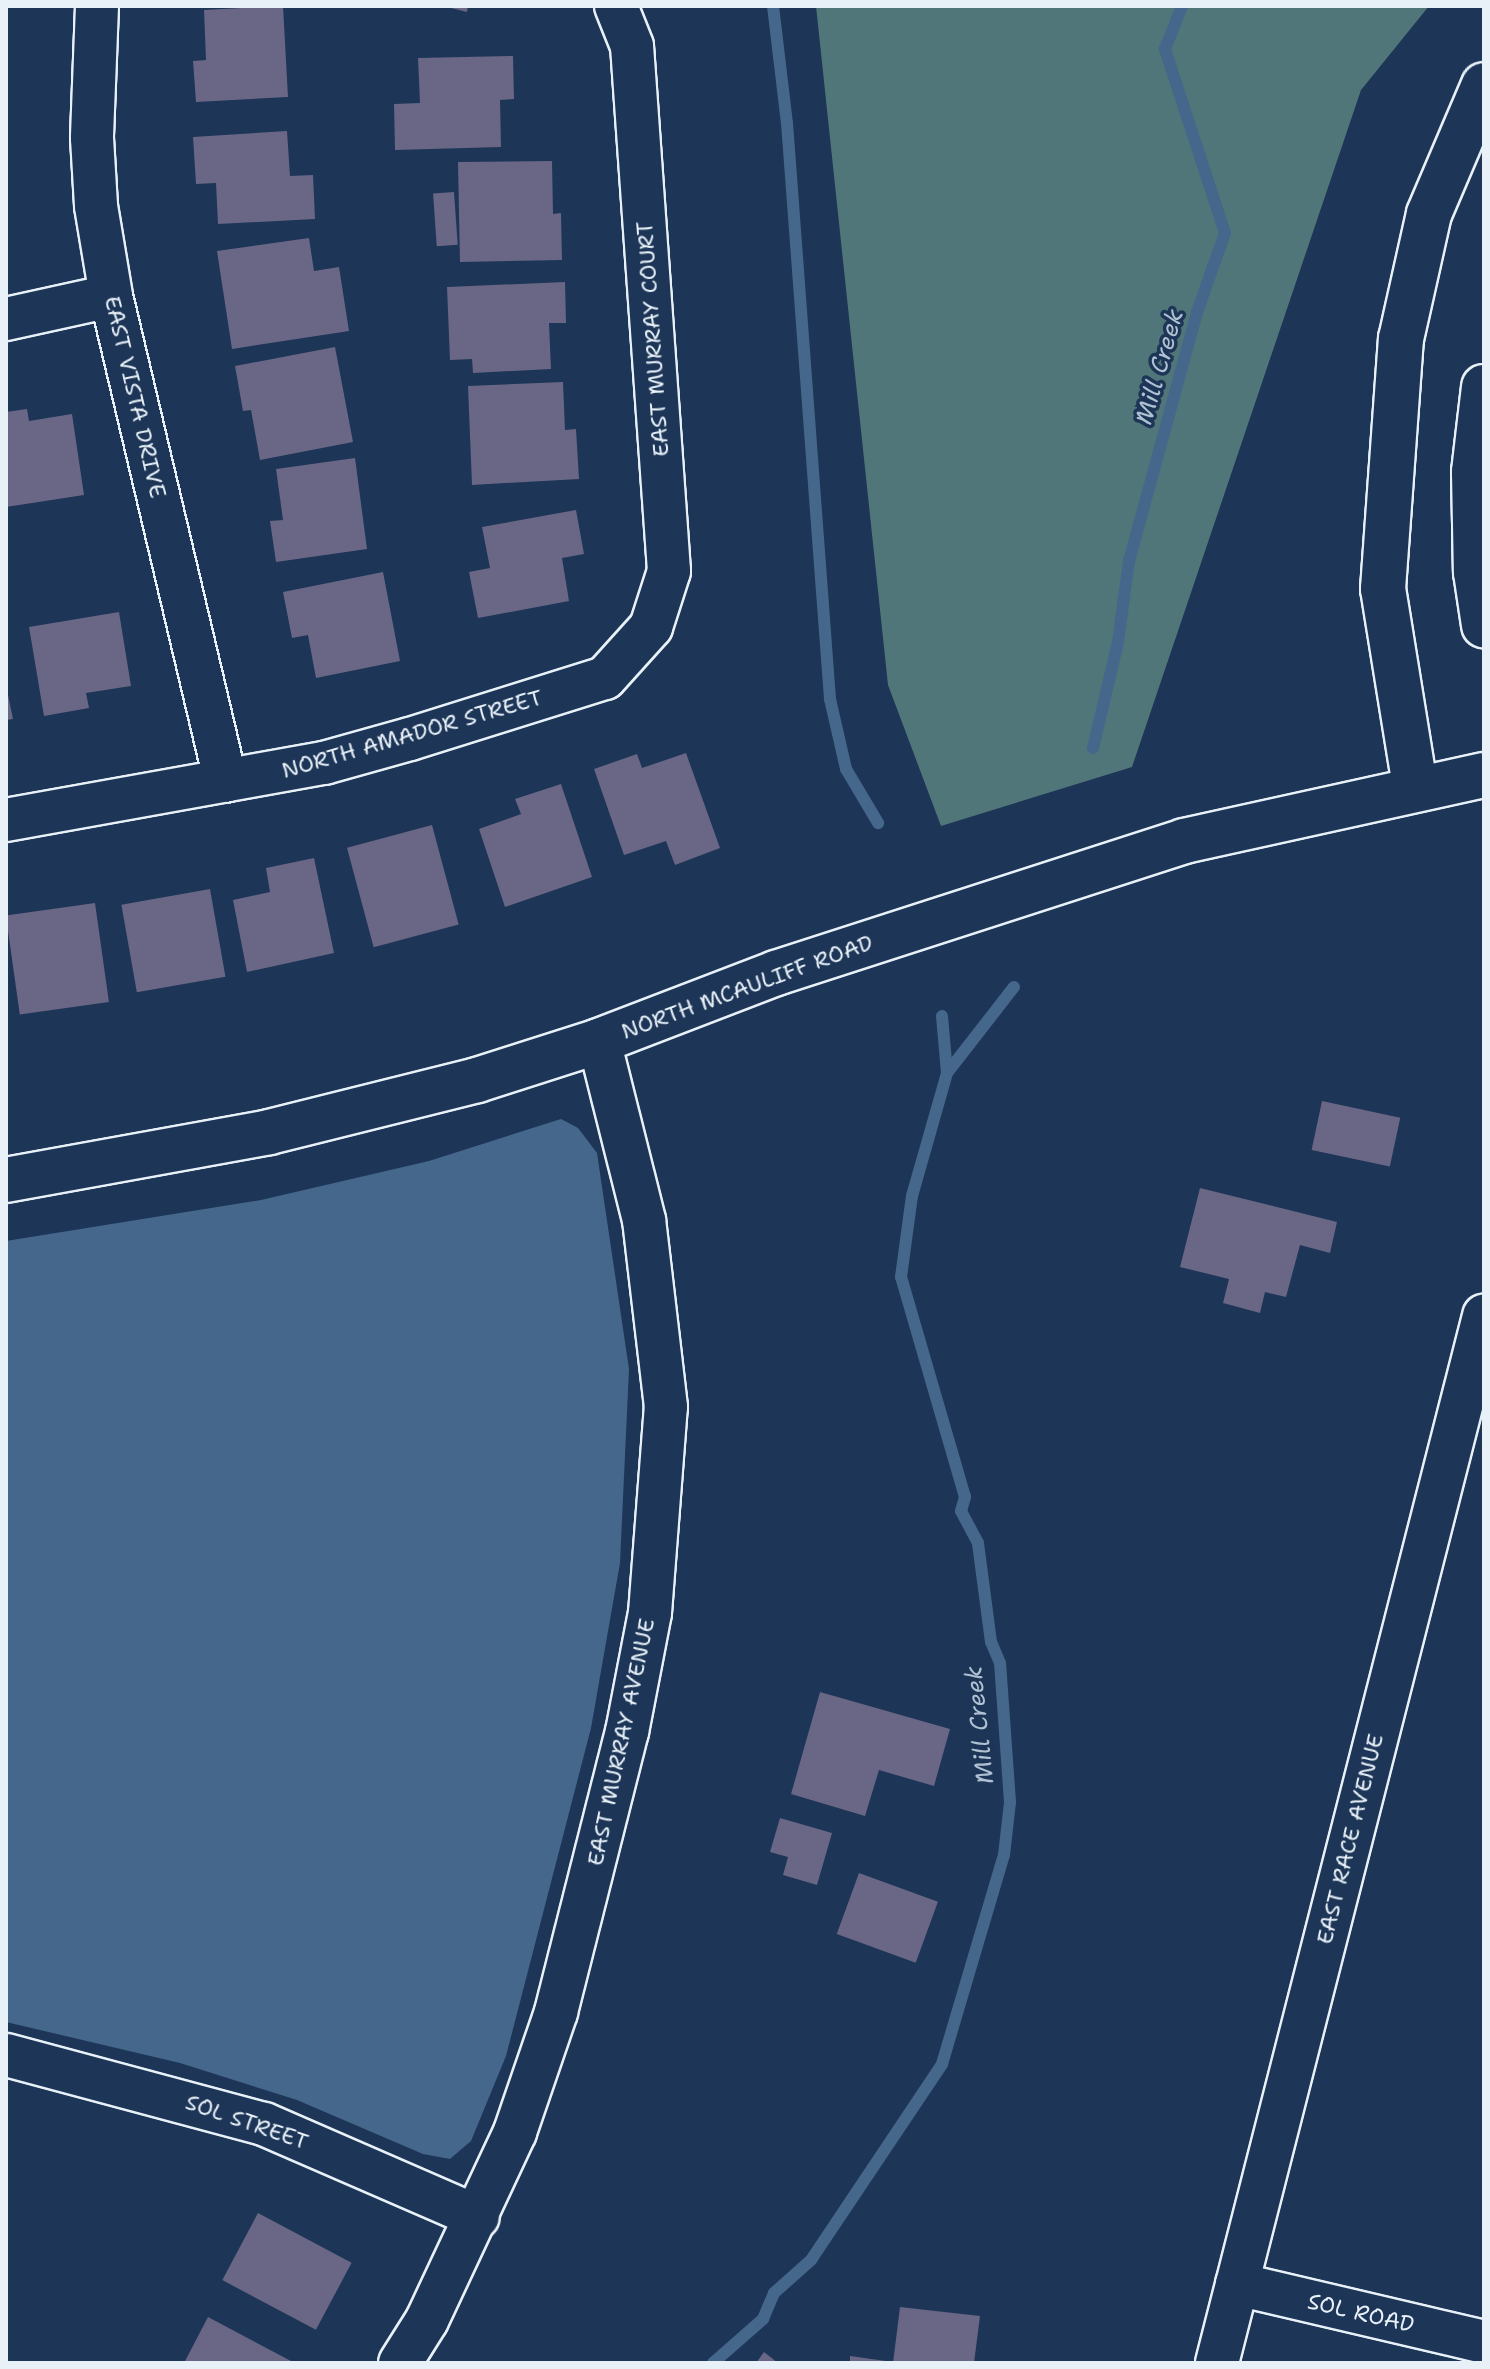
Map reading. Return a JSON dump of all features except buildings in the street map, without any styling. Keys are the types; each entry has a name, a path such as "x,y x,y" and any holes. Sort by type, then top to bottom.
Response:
{"street":[{"name":"EAST VISTA DRIVE","path":"97,6 92,138 111,296 226,781"},
{"name":"EAST MURRAY COURT","path":"616,6 632,46 669,571 651,627 621,662"},
{"path":"1415,786 1383,589 1401,339 1429,214 1484,85"},
{"path":"6,319 111,296"},
{"path":"1484,387 1474,472 1476,572 1484,625"},
{"name":"NORTH AMADOR STREET","path":"6,820 324,763 605,678 621,662"},
{"name":"NORTH MCAULIFF ROAD","path":"6,1180 269,1132 477,1080 599,1041 776,973 1184,841 1415,786 1484,775"},
{"name":"EAST MURRAY AVENUE","path":"400,2363 478,2217 515,2132 556,2012 627,1732 651,1598 666,1407 644,1220 599,1041"},
{"name":"EAST RACE AVENUE","path":"1217,2363 1484,1316"},
{"name":"SOL STREET","path":"6,2055 264,2124 478,2217"},
{"name":"SOL ROAD","path":"1237,2284 1484,2342"}],"green space":[{"path":"816,6 1429,6 1361,90 1132,767 941,826 888,685"}],"water":[{"path":"561,1119 578,1128 597,1153 629,1369 620,1563 591,1728 506,2056 471,2141 450,2159 423,2154 297,2100 180,2063 6,2022 6,1241 261,1200 429,1161"}],"waterway":[{"path":"773,6 787,123 830,699 846,769 878,823"},
{"name":"Mill Creek","path":"1093,748 1118,642 1129,561 1197,312 1225,233 1165,49 1182,6"},
{"name":"Mill Creek","path":"713,2363 763,2319 774,2293 811,2260 942,2064 1004,1855 1010,1802 1000,1663 991,1642 978,1543 961,1511 965,1497 901,1277 912,1196 947,1073 1014,987"},
{"path":"942,1016 947,1073"}]}
